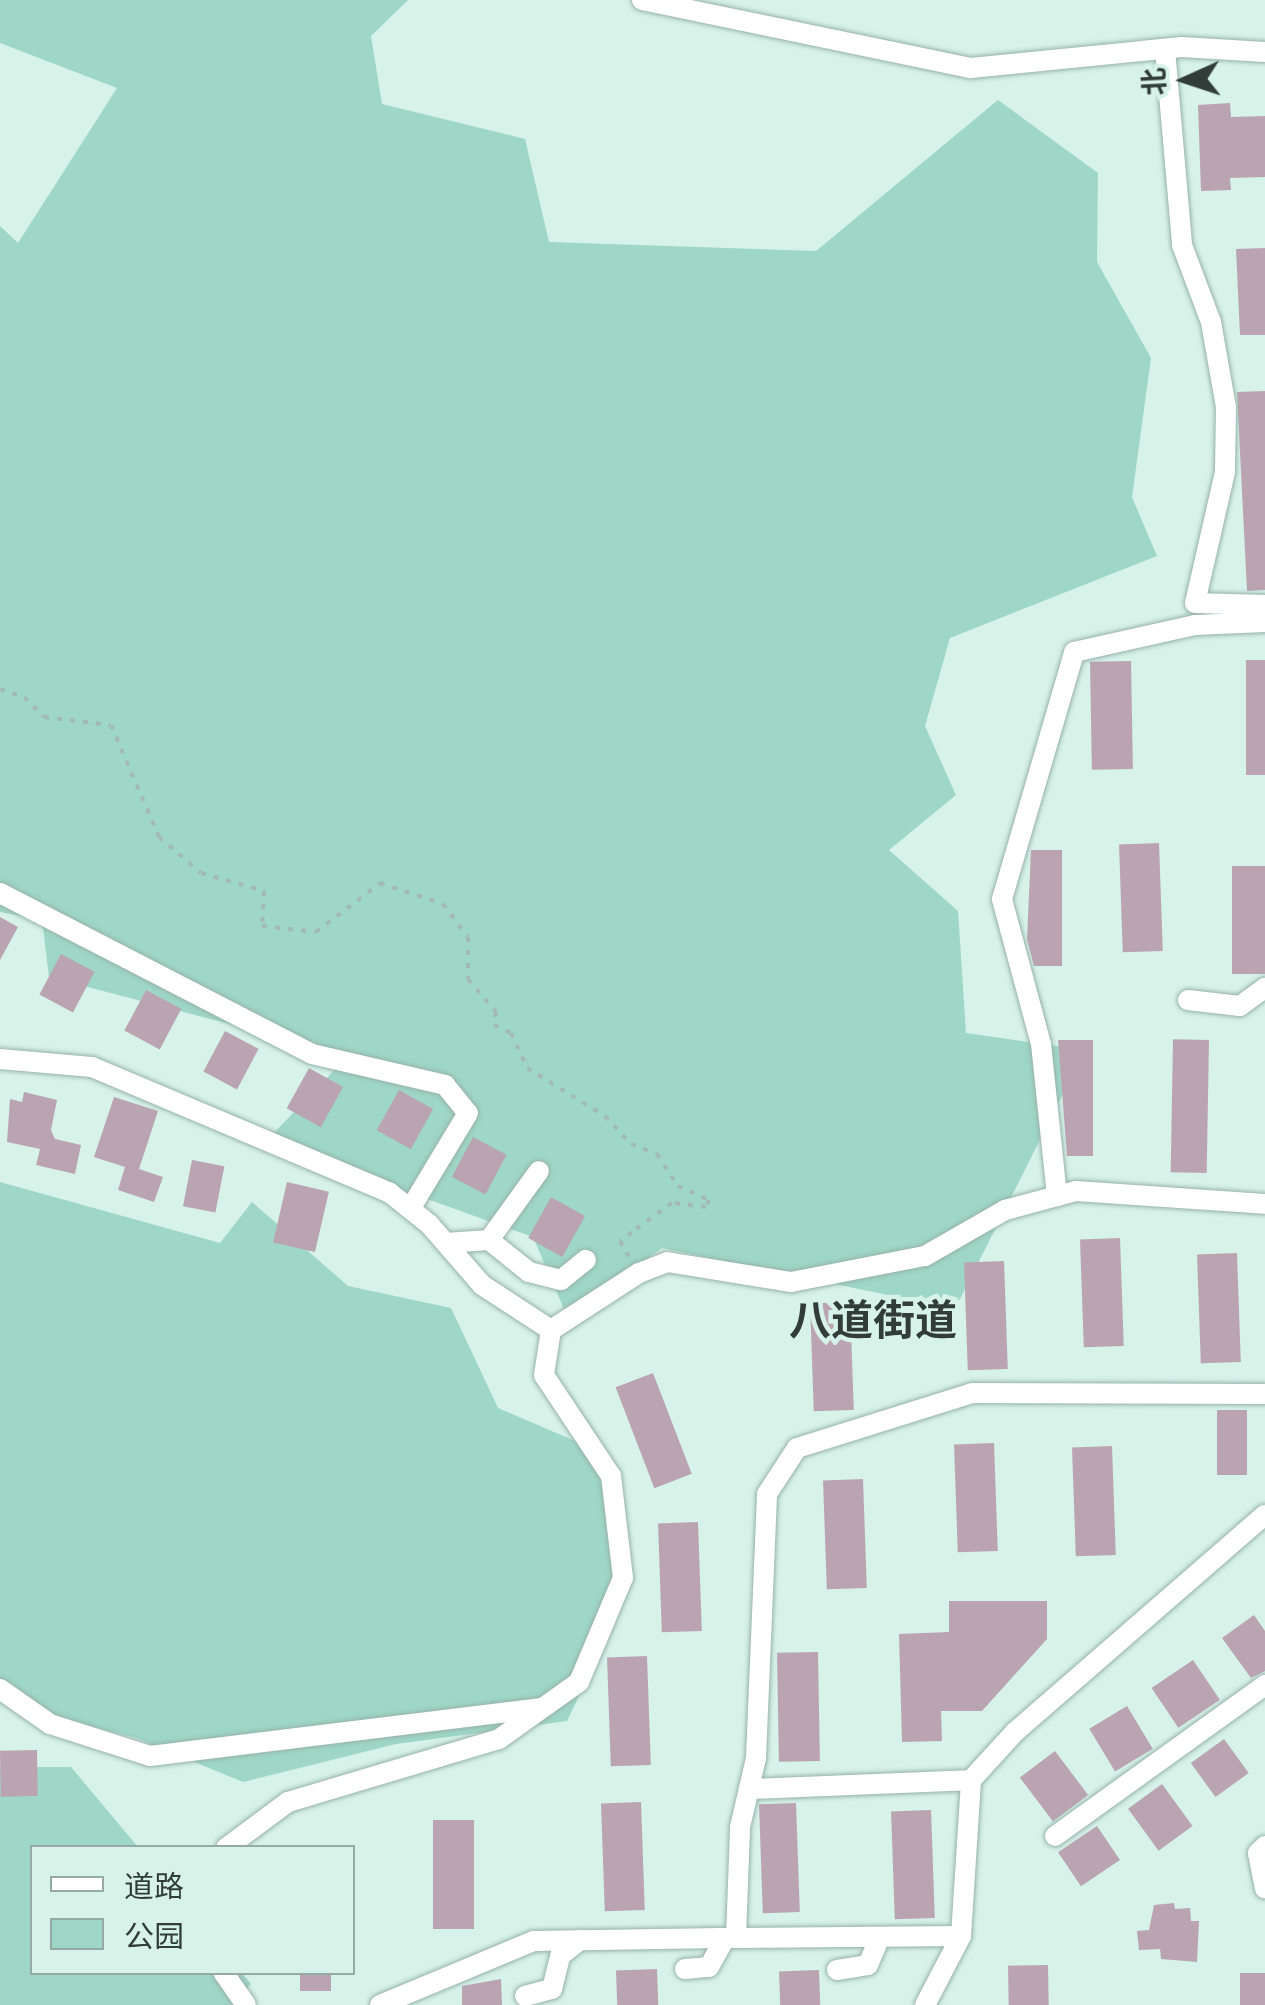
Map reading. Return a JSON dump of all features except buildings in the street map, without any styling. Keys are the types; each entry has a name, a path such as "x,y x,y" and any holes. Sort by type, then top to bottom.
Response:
{"street":[{"path":"642,0 971,68 1165,49 1265,52"},
{"path":"1165,49 1182,246 1210,322 1226,407 1225,472 1195,603 1265,605"},
{"path":"1057,1196 1041,1044 1002,899 1074,652 1195,625 1265,622"},
{"path":"0,893 312,1054 445,1084 468,1113 410,1209"},
{"path":"1188,1000 1240,1006 1265,988"},
{"path":"0,1059 92,1066 390,1193 446,1243 482,1285 551,1330"},
{"path":"489,1240 539,1171"},
{"path":"230,1845 288,1802 499,1740 578,1682 623,1578 610,1476 544,1375 551,1330 639,1274 667,1262 790,1282 925,1256 1005,1210 1076,1190 1265,1204"},
{"path":"446,1243 489,1240 530,1272 561,1280 586,1260"},
{"path":"685,1969 709,1967 731,1938 748,1789 756,1758 767,1494 797,1448 972,1393 1265,1394"},
{"path":"924,2005 961,1936 970,1780 1015,1732 1265,1515"},
{"path":"1056,1836 1265,1684"},
{"path":"0,1688 50,1724 150,1756 542,1708"},
{"path":"748,1789 970,1780"},
{"path":"1265,1846 1258,1852 1265,1888"},
{"path":"380,2005 534,1941 961,1936"},
{"path":"837,1970 868,1965 880,1937"},
{"path":"525,1996 552,1990 560,1956 580,1940"},
{"path":"225,1975 246,2005"}],"path":[{"path":"0,689 24,696 44,718 111,725 160,836 201,873 264,892 262,926 316,932 380,883 442,904 468,937 468,979 496,1012 494,1025 511,1034 527,1068 605,1116 631,1144 657,1154 678,1186 708,1200 706,1207 672,1203 620,1241 639,1274"}],"green space":[{"path":"0,0 408,0 371,36 382,104 525,139 549,242 816,251 998,100 1098,173 1097,262 1151,358 1132,497 1157,556 950,638 925,726 956,795 889,850 958,911 966,1033 1085,1050 955,1309 662,1248 567,1316 533,1237 266,1141 349,1055 49,977 42,920 0,912 0,226 18,243 117,88 0,43"},
{"path":"0,1182 220,1243 252,1202 348,1286 451,1308 498,1408 596,1450 627,1596 567,1721 396,1744 243,1782 136,1738 0,1702"},
{"path":"0,1767 71,1767 136,1845 30,1845 30,1975 244,1975 251,1984 233,2005 0,2005"}],"district":[{"name":"八道街道","path":"873,1321"}]}
